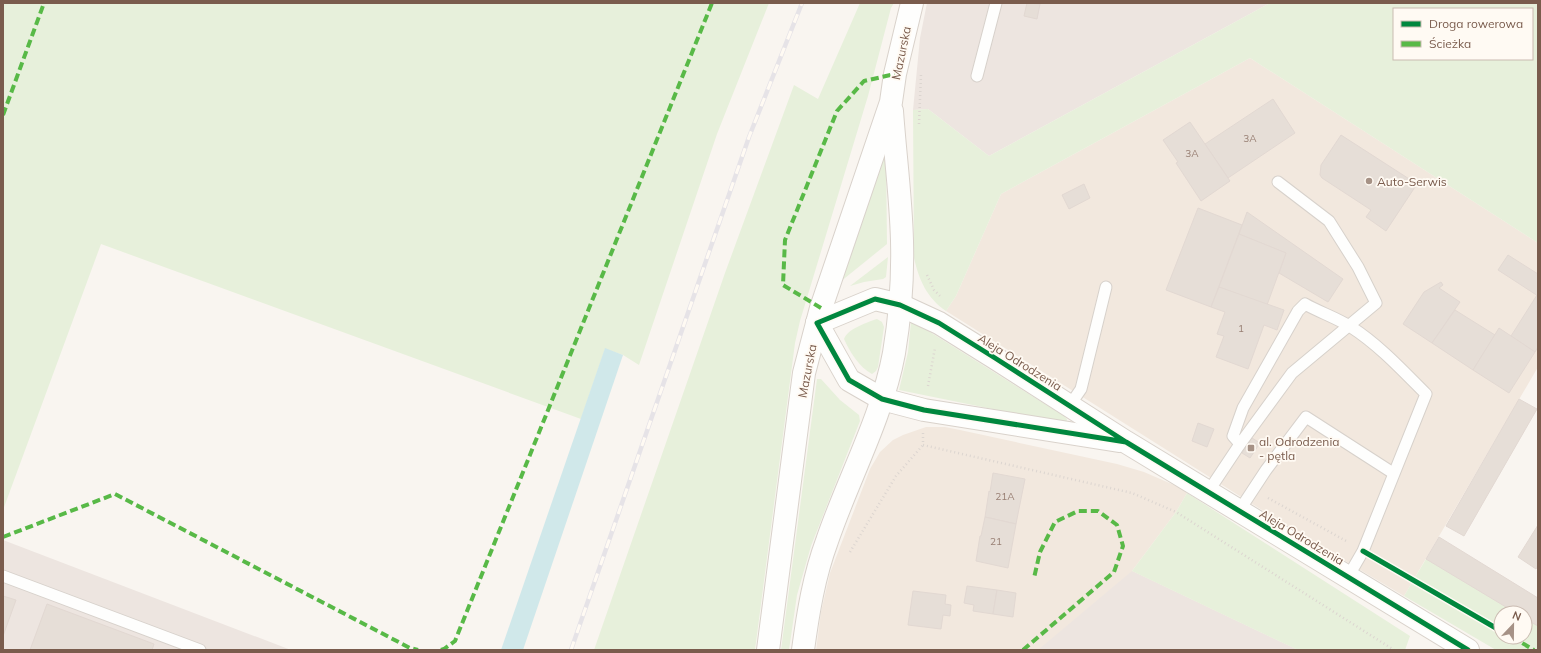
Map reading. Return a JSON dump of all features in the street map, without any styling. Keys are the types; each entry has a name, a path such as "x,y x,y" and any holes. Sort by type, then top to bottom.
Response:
{"main road":[{"name":"Mazurska","path":"768,650 804,373 821,308 891,102 895,74 912,3"},
{"name":"Mazurska","path":"803,650 816,576 827,541 882,399 894,353 900,305 902,241 891,102"},
{"name":"Aleja Odrodzenia","path":"1126,442 924,410 882,399 849,380 817,323 875,300 900,305 939,323 1126,442 1468,650"}],"lane":[{"path":"977,76 996,3"},
{"path":"1208,492 1240,444 1292,373 1376,303 1358,267 1329,221 1278,182"},
{"path":"1070,405 1081,389 1106,287"},
{"path":"1240,444 1233,436 1243,408 1304,304 1349,326 1372,342 1426,394 1363,551 1348,577"},
{"path":"1239,511 1266,470 1306,417 1394,473"},
{"path":"3,576 200,650"}],"path":[{"path":"846,558 896,476 923,445"}],"shaded area":[{"path":"927,3 1270,3 989,156 928,109 913,110 920,38"},
{"path":"1250,58 1538,243 1538,367 1404,596 1300,534 946,311 956,296 1001,194"},
{"path":"926,427 945,427 1117,464 1144,472 1181,488 1187,493 1176,512 1132,571 1298,650 816,650 821,612 830,573 870,469 880,452 893,440"},
{"path":"3,540 291,650 3,650"},
{"path":"1132,571 1298,650 1038,650"}],"green space":[{"path":"3,3 769,3 717,134 639,365 623,355 605,349 581,419 101,244 3,510"},
{"path":"860,3 894,3 891,8 868,96 800,321 795,343 755,650 594,650 725,273 794,85 818,99"},
{"path":"1270,3 1538,3 1538,243 1250,58 1001,194 956,296 946,311 939,306 925,288 918,274 914,258 913,110 928,109 989,156"},
{"path":"879,153 886,153 887,244 840,282"},
{"path":"888,257 886,277 883,279 850,286"},
{"path":"877,319 882,322 884,327 878,367 872,374 855,359 844,339 853,329"},
{"path":"911,322 922,327 1064,416 1067,419 1066,424 899,390 908,352"},
{"path":"817,379 821,379 840,400 859,415 860,421 811,546 797,595 789,650 781,650"},
{"path":"1187,493 1410,636 1405,650 1298,650 1132,571 1176,512"},
{"path":"1426,559 1503,605 1493,605 1493,645 1533,645 1533,623 1538,626 1538,650 1496,650 1404,596"}],"water":[{"path":"605,348 623,355 523,650 501,650"}],"building":[{"path":"1027,3 1040,4 1037,19 1024,16"},
{"path":"1273,99 1295,133 1228,178 1205,144"},
{"path":"1190,122 1230,181 1201,201 1163,140"},
{"name":"Auto-Serwis","path":"1341,135 1417,184 1386,231 1366,217 1371,210 1322,178 1320,175 1321,165"},
{"path":"1084,184 1090,198 1069,209 1062,195"},
{"path":"1198,208 1242,225 1211,307 1166,290"},
{"path":"1247,212 1343,279 1328,302 1279,273 1286,253 1239,234"},
{"path":"1239,234 1286,253 1267,305 1219,287"},
{"path":"1508,255 1538,274 1538,296 1498,270"},
{"path":"1441,282 1443,285 1439,288 1460,302 1432,343 1403,324 1424,292"},
{"path":"1219,287 1284,310 1277,330 1264,325 1248,369 1216,357 1224,336 1217,334 1225,312 1211,307"},
{"path":"1537,295 1538,347 1535,352 1511,336"},
{"path":"1455,310 1495,335 1473,370 1432,343"},
{"path":"1499,328 1535,352 1509,393 1473,370"},
{"path":"1519,399 1537,409 1464,536 1446,526"},
{"path":"1198,423 1214,429 1207,447 1192,441"},
{"path":"1252,438 1260,443 1250,458 1242,453"},
{"path":"993,473 1025,479 1016,524 985,517"},
{"path":"985,517 1016,524 1008,568 976,561"},
{"path":"1538,525 1538,565 1536,569 1518,557"},
{"path":"1439,537 1538,598 1538,626 1533,623 1533,605 1503,605 1426,559"},
{"path":"967,586 997,590 993,614 973,611 974,605 964,603"},
{"path":"997,590 1016,593 1013,617 993,614"},
{"path":"913,591 946,595 945,604 951,605 950,616 943,615 941,629 908,625"},
{"path":"3,596 16,600 3,636"},
{"path":"47,604 154,644 152,650 30,650"}],"railway":[{"path":"571,650 749,137 802,3"}],"marked path":[{"path":"3,115 44,3"},
{"path":"441,650 455,641 712,3"},
{"path":"821,308 783,285 785,240 837,111 864,81 895,74"},
{"path":"3,537 115,494 410,648 418,650"},
{"path":"1023,650 1114,572 1123,546 1117,525 1098,511 1078,511 1055,522 1040,552 1034,578"},
{"path":"1526,645 1534,650"}],"cycle path":[{"path":"1126,442 924,410 882,399 849,380 817,323 875,299 900,305 939,323 1126,442 1468,650"},
{"path":"1363,551 1493,626"}],"place":[{"name":"Auto-Serwis","path":"1369,181"},
{"name":"al. Odrodzenia - pętla","path":"1251,448"}]}
